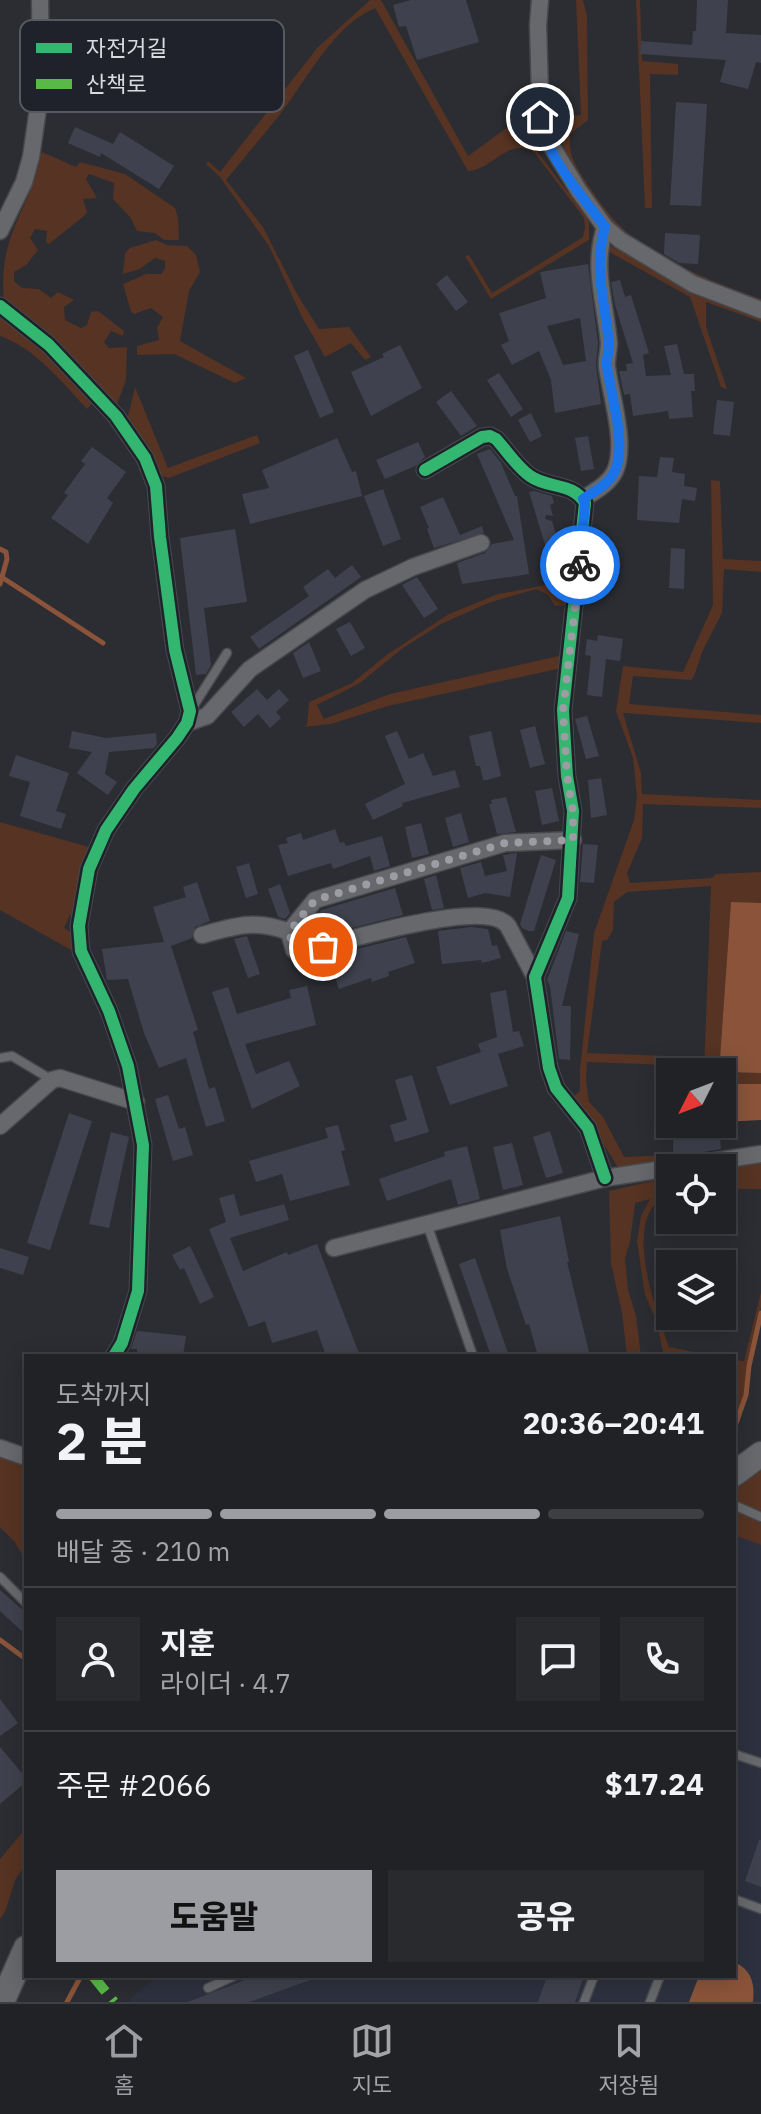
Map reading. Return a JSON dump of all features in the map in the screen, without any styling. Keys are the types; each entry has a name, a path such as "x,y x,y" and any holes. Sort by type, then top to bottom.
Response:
{"street":[{"path":"40,0 40,20"},
{"path":"540,0 541,129 562,166 605,227 628,245 693,284 761,310"},
{"path":"0,231 24,182 38,112"},
{"path":"583,499 610,480 617,468 619,446 606,362 609,347 599,274 598,250 605,227"},
{"path":"0,306 49,345 116,416 145,458 156,486 175,650 189,717 164,756 113,815 89,869 79,926 81,951 109,1011 128,1066 143,1145 138,1291 122,1343 115,1354"},
{"path":"425,470 482,437 490,436 532,478 568,488 580,494 585,503 563,710 567,776 573,811 568,898 535,977"},
{"path":"189,717 207,716 250,669 365,590 413,567 481,543"},
{"path":"289,932 315,900 505,843 573,840"},
{"path":"289,932 294,950 299,953 413,923 491,915 504,920 535,977 549,1068 556,1088 588,1128 605,1178"},
{"path":"202,935 243,924 272,926 289,932"},
{"path":"0,1126 52,1080 60,1078 136,1102"},
{"path":"736,1158 761,1154"},
{"path":"334,1248 605,1178 656,1170"},
{"path":"0,1448 24,1456"},
{"path":"736,1473 761,1454"},
{"path":"2,2002 24,1952"}],"lane":[{"path":"189,717 227,653"},
{"path":"0,1058 12,1056 52,1080"},
{"path":"427,1224 472,1354"},
{"path":"736,1506 761,1517"},
{"path":"0,1577 24,1601"},
{"path":"736,1755 761,1763"},
{"path":"736,1900 761,1909"},
{"path":"208,1988 230,1978"},
{"path":"584,2002 593,1978"},
{"path":"650,2002 659,1978"}],"shaded area":[{"path":"370,0 381,0 468,156 515,122 589,220 589,240 491,299 465,256 469,255 492,293 583,237 584,218 534,152 516,148 485,166 468,171 375,8 360,16 334,40 284,109 284,90 318,47"},
{"path":"576,0 583,0 587,16 588,120 570,134 572,155 580,172 610,215 633,237 686,269 761,299 761,305 683,273 617,228 588,190 563,149 562,116 581,115"},
{"path":"636,0 640,0 642,61 678,64 678,75 650,74 652,208 645,208"},
{"path":"267,112 282,112 226,180 263,227 297,294 319,329 349,327 371,357 365,360 351,343 325,357 303,319 269,246 220,177 206,164 208,161 220,172"},
{"path":"42,152 76,167 80,162 125,174 175,208 178,218 179,240 164,240 155,233 137,231 130,217 113,199 114,183 89,174 86,179 97,198 83,199 87,212 84,216 49,244 46,242 47,231 35,229 30,238 38,250 26,265 14,272 14,281 22,288 39,289 51,298 58,292 74,300 64,307 65,320 81,328 87,325 91,312 98,311 124,331 123,336 111,331 104,342 109,348 127,347 126,380 117,404 108,403 4,300 3,274 7,251"},
{"path":"156,240 167,245 187,246 196,255 200,272 189,291 180,341 246,378 235,383 174,354 137,355 137,346 159,340 157,328 163,317 151,308 134,314 123,284 146,274 161,274 165,261 155,258 140,269 123,274 125,253 130,248"},
{"path":"607,244 704,296 761,318 761,322 706,302 706,327 727,389 721,387 690,297 606,250"},
{"path":"0,318 37,342 94,401 87,409 37,358 0,336"},
{"path":"135,387 168,468 257,435 260,443 169,478 158,475 127,420"},
{"path":"711,480 720,481 723,559 761,561 761,572 724,569 722,613 694,676 691,680 633,676 629,704 761,715 761,723 623,713 641,773 642,794 761,800 761,808 643,804 642,838 627,873 630,883 761,872 761,903 731,903 720,1058 705,1058 711,886 627,892 614,902 613,930 607,940 602,941 587,1053 694,1057 656,1058 656,1065 587,1062 589,1102 603,1117 624,1157 656,1156 656,1163 619,1169 574,1096 580,1091 594,933 634,820 637,797 633,758 616,711 623,666 683,672 713,605"},
{"path":"573,580 570,605 555,606 548,595 536,589 488,603 441,624 403,648 360,683 317,705 324,719 390,694 563,655 562,668 388,706 331,724 303,727 307,725 309,702 352,683 388,654 449,614 498,594"},
{"path":"0,822 89,847 75,917 70,915 64,928 73,934 71,950 0,910"},
{"path":"731,902 761,903 761,1073 736,1072 736,1058 720,1058"},
{"path":"736,1072 761,1073 761,1084 736,1084"},
{"path":"736,1084 761,1084 761,1120 736,1121"},
{"path":"761,1162 761,1189 736,1189 736,1166"},
{"path":"656,1180 656,1204 646,1221 644,1242 656,1320 645,1295 637,1241 641,1216 650,1199 635,1203 625,1258 641,1354 627,1354 611,1263 609,1191"},
{"path":"761,1292 761,1307 747,1365 744,1395 736,1419 736,1360 744,1361"},
{"path":"658,1330 663,1330 669,1347 704,1354 664,1354"},
{"path":"0,1455 24,1467 24,1558 0,1527"},
{"path":"761,1466 761,1513 736,1500 736,1484"},
{"path":"736,1511 761,1523 761,1545 736,1536"},
{"path":"736,1536 761,1545 761,2002 131,2002 130,1999 155,1978 736,1978"},
{"path":"24,1830 24,1867 15,1880 0,1919 0,1859"},
{"path":"736,1963 751,1978 753,2002 689,2002 698,1978 736,1978"}],"building":[{"path":"411,0 466,0 479,42 417,60 406,26 399,27 393,5"},
{"path":"697,0 728,0 726,33 761,35 761,63 756,62 748,89 720,82 726,60 640,54 641,41 692,45 693,31 696,31"},
{"path":"676,102 707,104 701,206 670,205"},
{"path":"75,127 113,144 120,132 174,166 159,189 101,153 100,157 68,143"},
{"path":"665,233 700,235 698,264 679,263 664,254"},
{"path":"588,264 598,343 596,365 601,404 555,413 551,380 539,351 512,365 501,345 509,341 499,313 546,298 540,272","holes":["580,318 586,361 563,365 547,326"]},
{"path":"447,275 468,302 456,311 436,284"},
{"path":"620,280 625,297 631,295 649,353 643,355 646,376 671,375 664,346 677,344 684,374 694,374 695,391 691,391 693,417 669,419 668,411 633,416 630,394 624,395 619,371 627,371 626,364 633,363 611,282"},
{"path":"400,345 422,388 371,416 351,372 384,357 382,354"},
{"path":"308,350 334,412 320,418 294,356"},
{"path":"499,373 523,409 511,417 487,380"},
{"path":"451,391 477,426 461,436 436,402"},
{"path":"717,400 734,402 730,436 713,434"},
{"path":"531,413 542,436 530,442 518,420"},
{"path":"588,436 594,469 581,471 575,438"},
{"path":"337,438 352,472 356,471 362,496 250,524 242,494 269,488 262,470"},
{"path":"418,442 425,457 415,466 385,479 376,460"},
{"path":"92,447 126,472 107,498 113,503 88,544 51,518 68,495 64,493 85,464 81,461"},
{"path":"490,449 501,463 517,496 529,574 462,584 457,563 485,553 492,544 514,540 477,454"},
{"path":"660,457 674,458 672,472 685,474 684,486 697,488 695,501 682,499 679,523 637,520 639,476 657,477"},
{"path":"383,489 401,539 383,546 364,496"},
{"path":"529,492 552,496 554,503 550,505 553,516 546,515 545,519 552,521 563,557 550,561"},
{"path":"443,497 460,535 482,526 484,533 434,548 420,507"},
{"path":"235,529 247,602 204,608 211,665 206,674 196,675 180,538"},
{"path":"671,548 685,549 684,589 669,588"},
{"path":"352,565 361,577 259,649 250,637 309,596 303,587 328,569 335,578"},
{"path":"417,577 438,609 424,618 402,585"},
{"path":"350,622 365,648 351,656 336,629"},
{"path":"598,635 623,639 620,661 606,659 602,697 587,695 591,656 585,655 587,639 597,641"},
{"path":"309,642 321,671 303,678 293,653"},
{"path":"257,689 267,700 279,689 289,700 276,712 281,718 270,728 258,714 244,727 231,712"},
{"path":"587,716 599,756 586,759 575,719"},
{"path":"535,726 545,764 530,768 520,730"},
{"path":"72,731 106,738 156,733 157,744 154,748 109,752 105,774 117,782 108,795 77,773 92,752 69,748"},
{"path":"397,731 409,759 423,753 433,776 455,770 460,787 402,803 403,806 373,820 365,804 405,784 385,736"},
{"path":"491,731 501,776 483,780 480,766 476,766 469,736"},
{"path":"16,755 69,773 56,811 66,814 61,829 20,816 30,782 9,776"},
{"path":"601,778 607,815 591,818 588,780"},
{"path":"552,788 559,821 542,825 535,791"},
{"path":"506,797 516,832 497,834 489,804 492,804 491,800"},
{"path":"461,813 469,842 453,847 445,818"},
{"path":"421,823 429,854 412,858 405,827"},
{"path":"335,829 340,843 344,842 346,846 382,836 390,866 374,871 370,856 333,869 331,863 288,876 278,845 288,843 286,838 301,833 303,840"},
{"path":"583,844 598,845 594,883 580,882"},
{"path":"517,853 510,897 485,893 468,898 460,868 481,862 485,876 507,871 503,855"},
{"path":"541,855 556,860 534,931 529,931 520,924"},
{"path":"249,863 258,894 246,898 236,867"},
{"path":"436,875 444,908 432,910 424,879"},
{"path":"197,882 210,921 195,927 192,938 171,946 198,1030 193,1032 209,1089 215,1087 225,1121 206,1127 186,1058 159,1068 144,1033 128,979 107,980 102,949 164,942 153,907 186,897 183,887"},
{"path":"280,884 290,913 285,919 278,917 268,889"},
{"path":"395,888 403,915 320,936 315,918 321,910"},
{"path":"471,927 488,929 492,946 497,945 501,958 482,963 481,960 442,964 438,931"},
{"path":"566,931 579,934 562,1006 571,1006 570,1060 559,1059 547,980"},
{"path":"247,936 260,974 248,978 234,939"},
{"path":"406,937 415,963 388,972 389,976 372,982 371,978 339,989 328,956"},
{"path":"307,986 316,1025 245,1044 256,1074 289,1061 300,1086 252,1109 212,992 228,987 237,1014 291,998 289,990"},
{"path":"506,990 513,1032 519,1031 524,1046 498,1054 508,1086 450,1105 436,1067 481,1052 478,1044 497,1037 490,993"},
{"path":"412,1075 429,1132 395,1142 390,1125 407,1120 395,1080"},
{"path":"168,1095 179,1129 185,1127 193,1155 173,1161 155,1099"},
{"path":"69,1113 92,1121 50,1250 27,1243"},
{"path":"338,1125 350,1185 290,1201 282,1174 256,1182 249,1161 328,1138 325,1128"},
{"path":"550,1131 563,1173 546,1178 533,1137"},
{"path":"111,1132 129,1137 109,1228 89,1224"},
{"path":"674,1138 720,1138 721,1149 692,1154 673,1153"},
{"path":"512,1143 523,1185 503,1190 493,1147"},
{"path":"467,1146 480,1199 458,1205 451,1179 387,1201 379,1179 445,1156 444,1152"},
{"path":"234,1194 240,1216 284,1204 289,1220 230,1238 243,1271 287,1252 288,1255 317,1244 359,1354 325,1354 317,1330 272,1343 265,1321 249,1327 209,1229 226,1222 219,1198"},
{"path":"560,1216 567,1262 590,1354 537,1354 507,1269 500,1230"},
{"path":"190,1246 214,1297 200,1304 184,1268 180,1270 172,1255"},
{"path":"0,1248 29,1257 23,1275 0,1268"},
{"path":"475,1258 508,1354 490,1354 459,1264"},
{"path":"137,1331 186,1336 183,1354 137,1354 137,1349 131,1349"},
{"path":"0,1590 24,1611 24,1633 0,1611"},
{"path":"0,1699 18,1723 0,1736"},
{"path":"0,1747 24,1776 24,1784 0,1804"},
{"path":"761,1840 761,1887 745,1881"},
{"path":"250,1978 316,1978 249,2002 188,2002"},
{"path":"546,1978 583,1978 575,2002 538,2002"}],"waterway":[{"path":"0,549 6,552 7,559 0,584"},
{"path":"3,578 103,643"},
{"path":"736,1423 746,1395 761,1313"},
{"path":"0,1640 24,1658"},
{"path":"67,2002 80,1978"}],"marked path":[{"path":"95,1978 114,2002"}],"cycle path":[{"path":"0,306 49,345 116,416 145,458 156,486 175,650 190,711 187,723 177,738 134,789 106,830 89,869 79,926 81,951 109,1011 128,1066 143,1145 138,1291 122,1343 115,1354"},
{"path":"425,470 482,437 490,436 530,476 574,492 585,503 563,710 567,776 573,811 568,898 535,977 549,1068 556,1088 588,1128 605,1178"}],"way so far":[{"path":"323,947 299,953 290,941 289,932 315,900 505,843 573,840 563,710 580,565"}],"route":[{"path":"540,117 541,129 549,146 605,227 598,250 599,274 609,347 606,362 619,446 617,468 610,480 583,499 580,565"}]}
